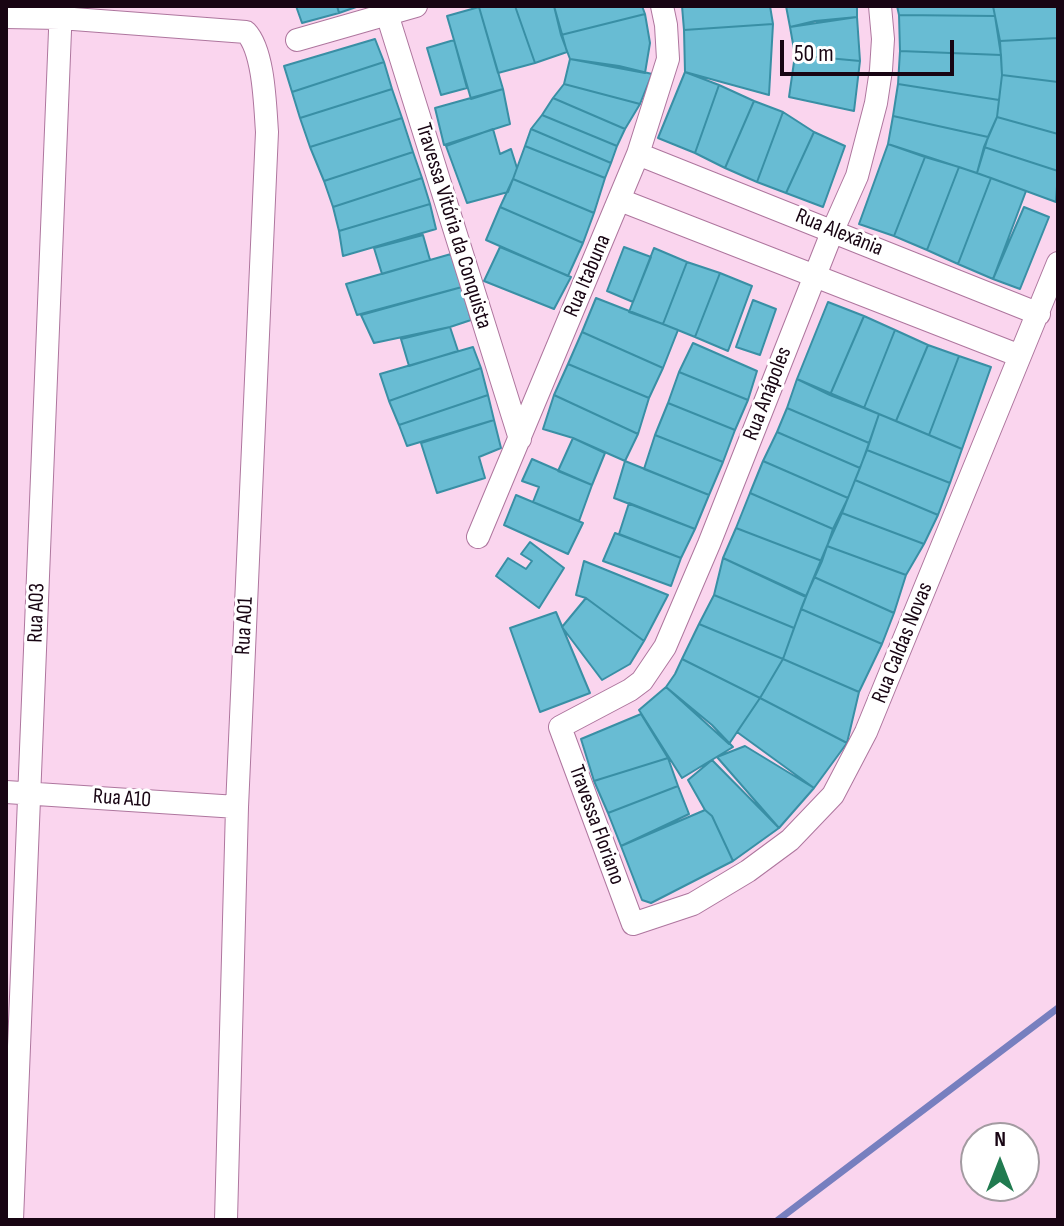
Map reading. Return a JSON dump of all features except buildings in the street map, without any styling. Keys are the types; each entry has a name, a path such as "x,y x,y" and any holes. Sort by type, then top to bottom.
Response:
{"street":[{"path":"297,40 416,6"},
{"name":"Rua Itabuna","path":"478,537 638,154 668,59 662,6"},
{"name":"Rua Anápoles","path":"560,727 642,681 665,647 857,176 876,103 883,39 880,6"},
{"path":"6,17 61,12"},
{"name":"Rua A01","path":"61,12 249,34 260,70 267,132 237,807 226,1220"},
{"name":"Rua A03","path":"12,1220 61,12"},
{"name":"Travessa Vitória da Conquista","path":"387,14 520,439"},
{"name":"Rua Alexânia","path":"638,154 1039,314"},
{"path":"620,200 1020,356"},
{"name":"Rua Caldas Novas","path":"633,924 693,904 748,871 790,840 833,795 866,732 1058,263"},
{"name":"Travessa Floriano","path":"560,727 633,924"},
{"name":"Rua A10","path":"6,792 237,807"}],"waterway":[{"path":"778,1220 1058,1008"}]}
